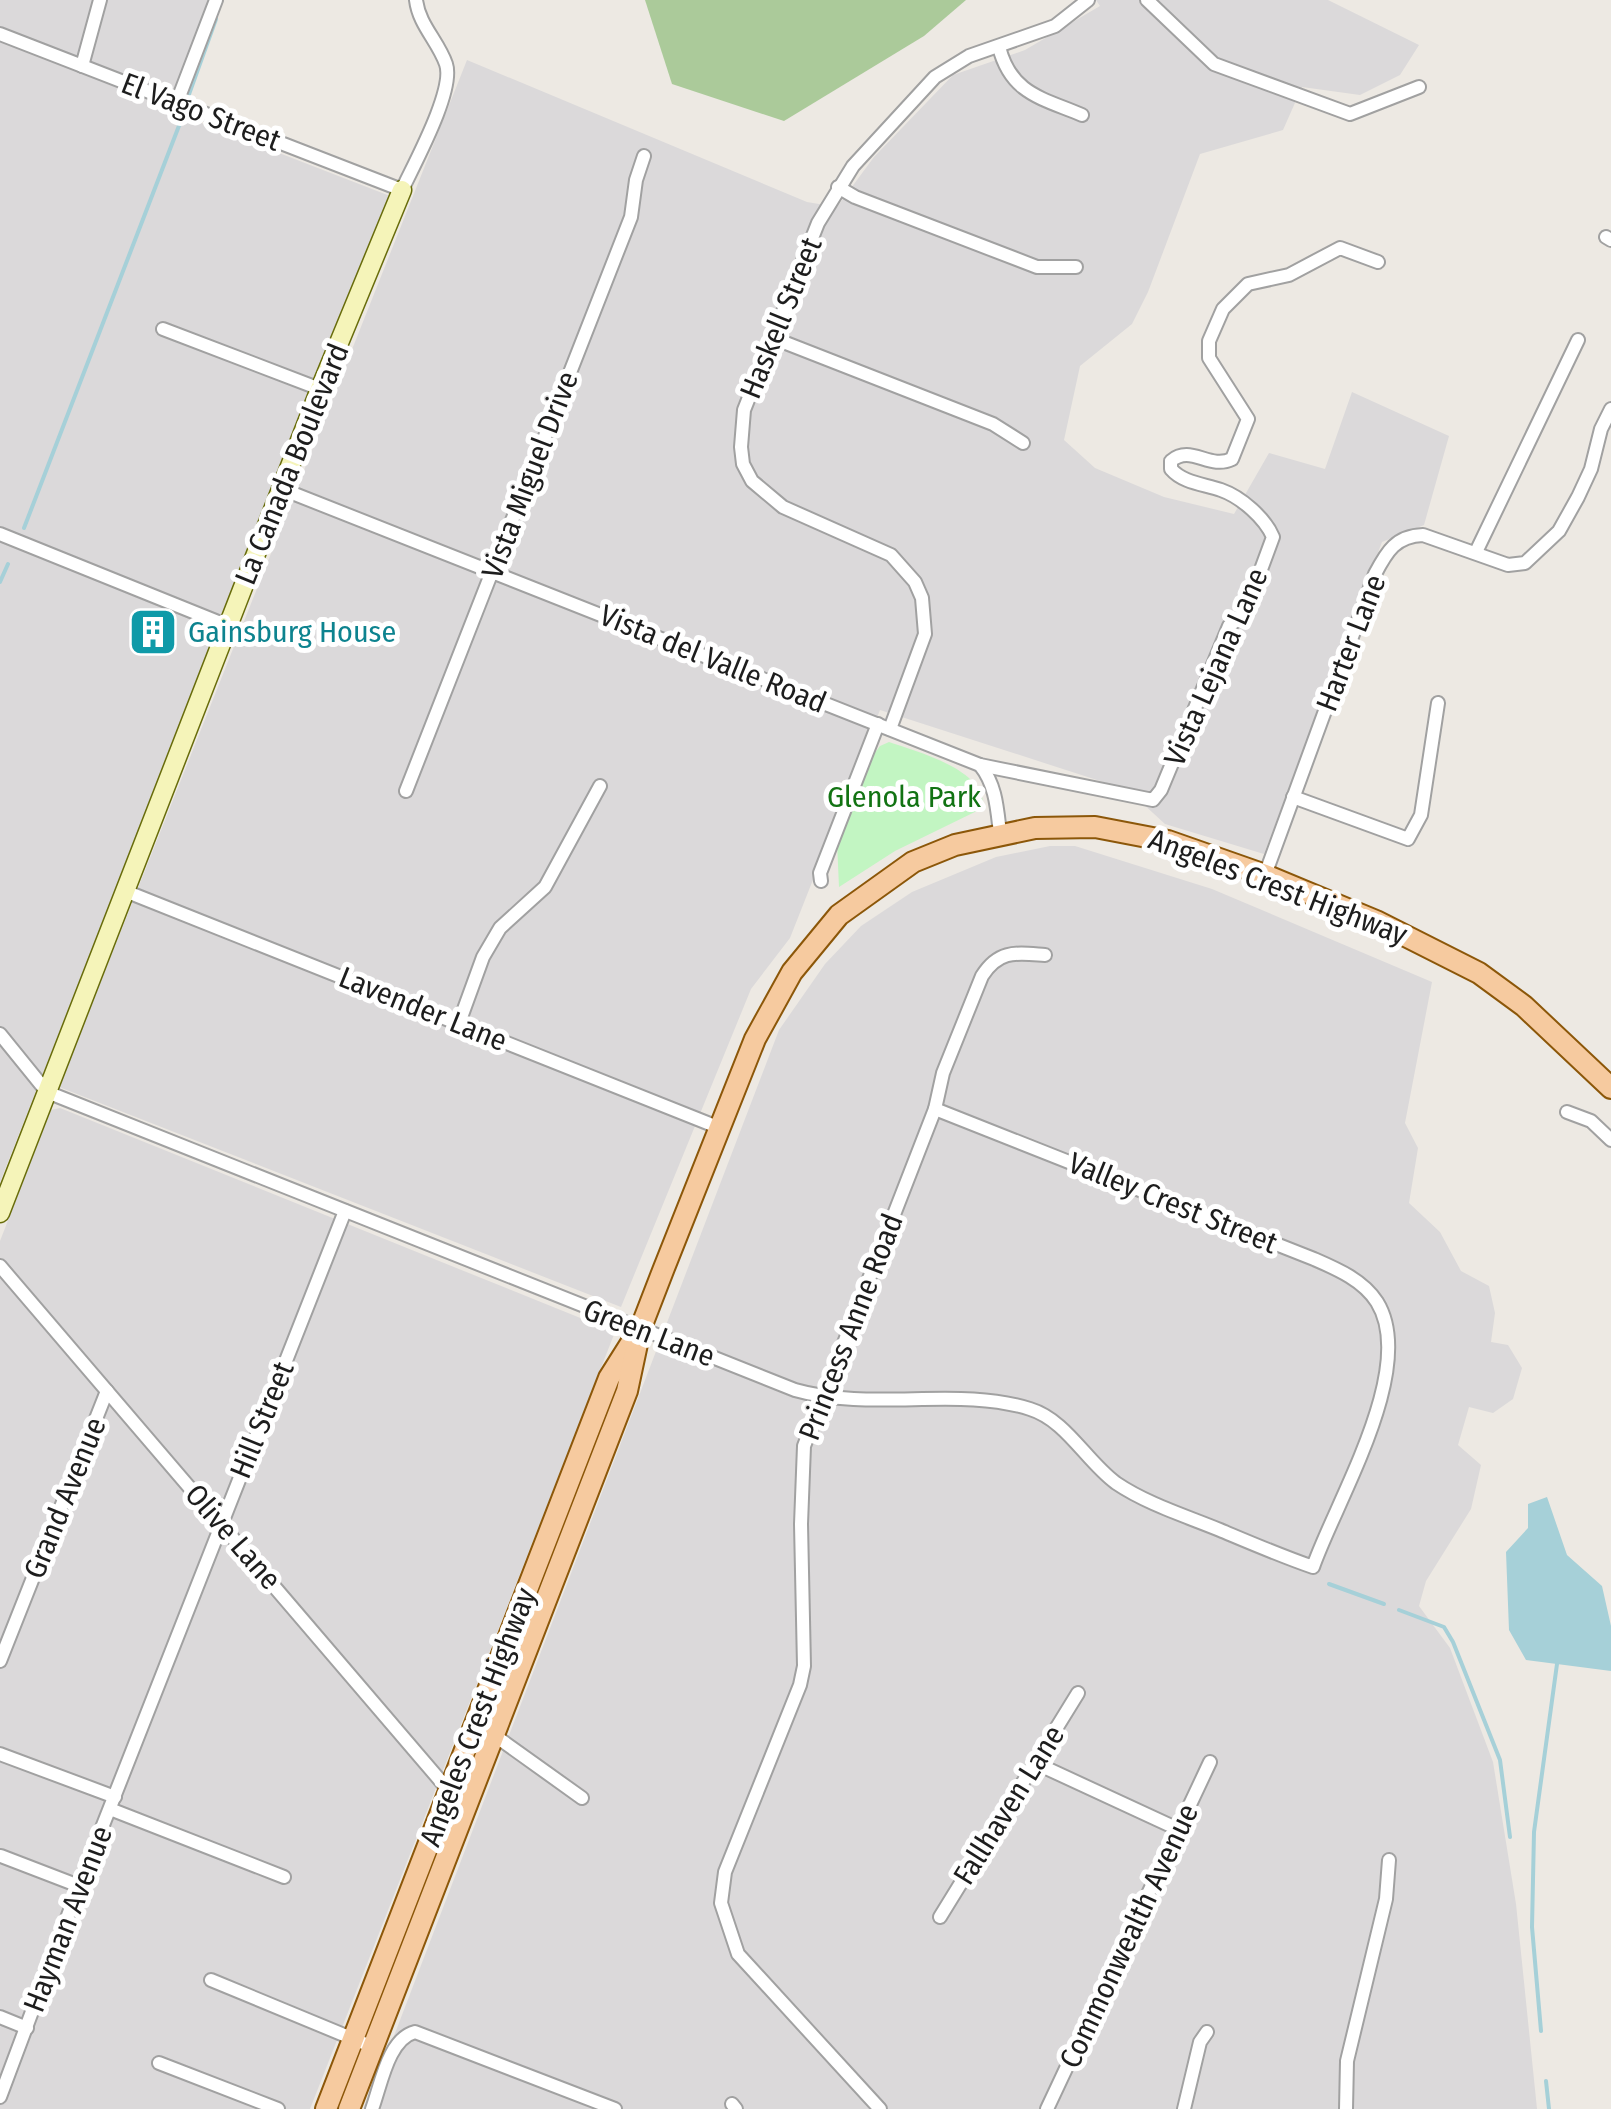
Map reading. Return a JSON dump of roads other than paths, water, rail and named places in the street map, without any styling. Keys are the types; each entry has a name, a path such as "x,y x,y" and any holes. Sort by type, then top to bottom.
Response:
{"main road":[{"name":"Angeles Crest Highway","path":"326,2109 363,2044 465,1809 627,1391 640,1330 755,1038 792,972 839,915 913,862 955,844 1000,832 1065,826 1122,830 1168,841 1265,876 1430,946 1494,983 1550,1029 1611,1088"},
{"name":"Angeles Crest Highway","path":"348,2109 363,2044 450,1791 609,1378 640,1330"}],"street":[{"path":"82,66 100,0"},
{"path":"178,102 216,0"},
{"name":"La Canada Boulevard","path":"0,1212 320,389 448,77 441,52 422,22 416,0"},
{"name":"Haskell Street","path":"821,882 820,873 925,634 922,598 915,582 892,555 783,508 752,481 744,464 740,428 744,410 818,224 853,166 935,77 969,56 1055,26 1088,0"},
{"path":"1148,0 1214,64 1350,114 1419,87"},
{"name":"El Vago Street","path":"0,34 402,190"},
{"path":"999,47 1005,69 1015,83 1082,115"},
{"name":"Vista Miguel Drive","path":"406,791 631,216 644,156"},
{"path":"838,187 1037,267 1076,267"},
{"name":"Vista Lejana Lane","path":"1153,800 1162,790 1230,626 1245,613 1273,537 1267,523 1227,492 1178,477 1170,469 1178,455 1190,453 1211,463 1232,460 1248,418 1217,375 1209,358 1209,341 1224,308 1248,284 1289,276 1340,248 1378,262"},
{"path":"163,329 320,389"},
{"path":"773,338 992,424 1024,442"},
{"path":"1476,552 1578,340"},
{"name":"Harter Lane","path":"1265,876 1375,574 1396,541 1423,535 1508,564 1526,563 1559,531 1590,469 1611,408"},
{"name":"Vista del Valle Road","path":"282,489 980,765 1153,800"},
{"path":"0,534 228,626"},
{"path":"1294,797 1408,839 1420,815 1438,703"},
{"path":"980,765 995,792 1000,832"},
{"path":"459,1023 483,957 500,928 545,888 600,786"},
{"name":"Lavender Lane","path":"125,890 720,1128"},
{"name":"Princess Anne Road","path":"880,2109 738,1954 721,1903 725,1872 804,1666 802,1461 821,1397 935,1108 944,1073 982,976 991,962 1016,953 1045,955"},
{"name":"Green Lane","path":"0,1034 47,1092 640,1330 821,1397 972,1400 1032,1409 1046,1416 1119,1485 1183,1516 1312,1567"},
{"name":"Valley Crest Street","path":"935,1108 1342,1272 1377,1301 1388,1327 1388,1367 1361,1452 1312,1567"},
{"path":"1567,1112 1586,1118 1611,1140"},
{"name":"Hill Street","path":"112,1804 345,1212"},
{"name":"Olive Lane","path":"0,1266 465,1809"},
{"name":"Grand Avenue","path":"0,1660 107,1391"},
{"name":"Fallhaven Lane","path":"940,1917 1078,1693"},
{"path":"494,1736 582,1798"},
{"path":"0,1754 284,1878"},
{"path":"1033,1762 1180,1830"},
{"name":"Commonwealth Avenue","path":"1047,2109 1210,1762"},
{"name":"Hayman Avenue","path":"0,2097 112,1804"},
{"path":"1,1856 79,1886"},
{"path":"1346,2109 1347,2061 1386,1899 1389,1860"},
{"path":"211,1980 363,2044"},
{"path":"0,2018 27,2028"},
{"path":"372,2109 396,2046 404,2036 415,2032 615,2109"},
{"path":"1184,2109 1200,2042 1206,2032"},
{"path":"160,2063 278,2109"}],"water":[{"path":"1547,1497 1567,1555 1602,1586 1611,1626 1611,1671 1526,1660 1509,1630 1506,1552 1528,1528 1528,1504"}],"waterway":[{"path":"188,97 216,19"},
{"path":"24,528 182,118"},
{"path":"0,582 8,564"},
{"path":"1329,1584 1384,1604"},
{"path":"1399,1610 1444,1627 1453,1642 1500,1760 1510,1837"},
{"path":"1541,2031 1532,1927 1534,1832 1557,1664"},
{"path":"1546,2081 1549,2109"}],"place":[{"name":"Gainsburg House","path":"153,632"}],"park label":[{"name":"Glenola Park","path":"904,797"}]}
